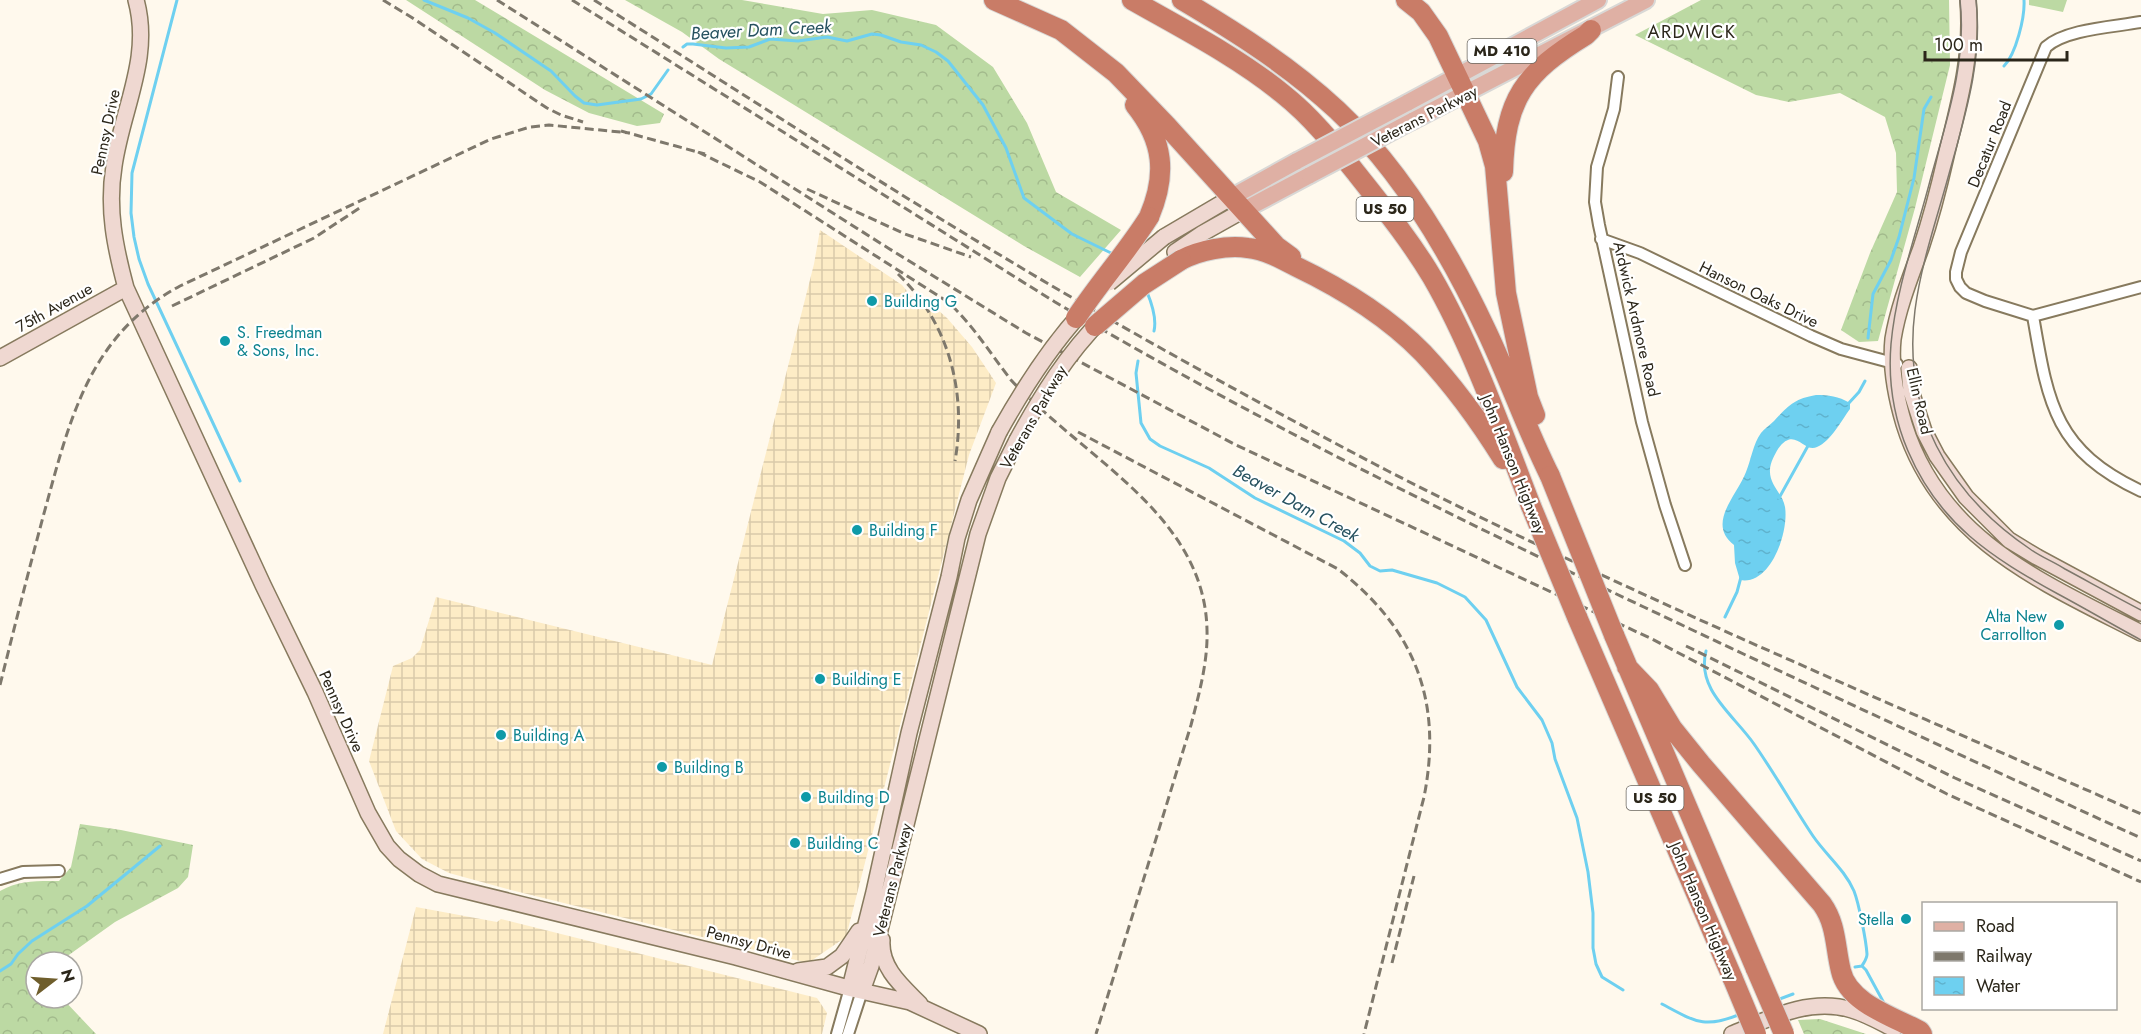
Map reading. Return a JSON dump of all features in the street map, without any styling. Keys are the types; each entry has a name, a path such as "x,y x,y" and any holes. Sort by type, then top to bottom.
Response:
{"highway":[{"path":"994,0 1061,30 1116,73 1276,246 1314,275"},
{"name":"John Hanson Highway","path":"1132,0 1223,52 1282,92 1321,129 1340,152 1388,212 1432,277 1462,336 1577,617 1756,1034"},
{"name":"John Hanson Highway","path":"1182,0 1252,44 1312,88 1359,133 1383,161 1428,224 1487,331 1784,1034"},
{"path":"1406,0 1430,23 1488,141 1495,166 1506,293 1512,326 1528,397 1547,449 1550,476"},
{"path":"1026,13 1084,53 1116,82 1156,136 1160,153 1158,189 1149,217 1076,318"},
{"path":"1502,250 1504,147 1507,125 1515,102 1526,83 1546,62 1591,30"},
{"path":"1095,326 1178,256 1245,247 1274,255 1314,275 1370,309 1422,352 1469,408 1532,506"},
{"path":"1628,667 1649,690 1672,728 1701,764 1822,904 1833,927 1841,972 1847,987 1858,998 1922,1034"}],"main road":[{"name":"Pennsy Drive","path":"136,0 141,26 141,51 115,158 110,201 114,241 126,288 315,692 368,813 387,846 399,859 419,874 438,884 910,1002 979,1034"},
{"name":"Veterans Parkway","path":"1178,256 1238,204 1297,161 1598,0"},
{"name":"Veterans Parkway","path":"856,989 874,892 909,734 957,537 969,500 999,432 1046,355 1076,318 1123,271 1164,237 1238,204 1310,176 1646,0"},
{"name":"Ellin Road","path":"1968,0 1969,35 1962,94 1929,223 1903,300 1894,338 1892,363 1900,412 1914,451 1930,480 1951,509 1983,542 2019,568 2141,633"},
{"name":"75th Avenue","path":"0,358 126,288"},
{"name":"Veterans Parkway","path":"856,989 871,966 978,534 998,478 1040,398 1063,363 1095,326"},
{"name":"Ellin Road","path":"1909,368 1911,391 1923,431 1937,456 1966,497 2009,540 2141,613"},
{"path":"792,972 827,967 842,956 858,935 874,892"},
{"path":"882,920 881,948 887,966 922,1006"},
{"path":"1732,1034 1768,1018 1806,1007 1827,1006 1851,1009 1905,1034"}],"street":[{"name":"Decatur Road","path":"2033,316 1966,293 1956,279 1961,252 2046,47 2054,39 2071,34 2141,22"},
{"name":"Ardwick Ardmore Road","path":"1617,77 1614,109 1597,167 1596,202 1601,239 1642,422 1665,505 1685,565"},
{"name":"Hanson Oaks Drive","path":"1601,239 1640,253 1841,349 1909,368"},
{"path":"2141,287 2033,316 2047,391 2062,426 2083,453 2096,465 2141,491"},
{"path":"0,879 23,872 59,871"},
{"name":"Veterans Parkway","path":"837,1034 856,989"},
{"name":"Veterans Parkway","path":"848,1034 856,989"}],"shaded area":[{"path":"820,230 902,285 919,306 929,302 947,318 972,347 996,383 969,455 846,937 808,963 511,890 449,873 422,859 396,831 369,761 393,666 412,658 420,650 436,597 712,665 814,264"},
{"path":"416,907 497,922 501,919 817,998 827,1013 822,1034 383,1034"}],"green space":[{"path":"406,0 475,0 664,114 660,123 637,126 589,113 545,90"},
{"path":"625,0 742,0 823,14 872,10 936,25 993,67 1027,123 1056,192 1121,230 1080,277 1024,246 719,59 682,32"},
{"path":"1701,0 1949,0 1950,65 1915,208 1878,341 1859,342 1841,330 1870,253 1897,192 1896,153 1885,117 1840,93 1789,102 1756,95 1635,35"},
{"path":"2029,0 2067,0 2063,12 2029,5"},
{"path":"80,824 193,845 188,877 178,888 115,922 76,950 24,950 24,1010 73,1010 96,1034 0,1034 0,891 21,883 59,881 71,867"},
{"path":"1820,1019 1866,1034 1804,1034 1798,1020"}],"water":[{"path":"1816,395 1841,399 1850,403 1850,409 1831,436 1817,447 1808,447 1789,440 1778,449 1772,462 1770,475 1785,507 1781,542 1776,555 1761,574 1751,580 1740,580 1735,563 1734,545 1726,537 1723,528 1726,509 1742,481 1761,433 1792,404 1802,398"}],"waterway":[{"path":"177,0 132,173 131,213 134,237 148,284 240,481"},
{"name":"Beaver Dam Creek","path":"424,0 468,18 495,33 551,71 584,103 597,105 641,99 651,94 668,70"},
{"path":"2004,66 2019,35 2024,0"},
{"name":"Beaver Dam Creek","path":"683,47 687,44 726,48 749,47 770,39 798,41 827,37 847,41 872,34 921,45 936,52 948,61 983,105 1006,148 1024,198 1072,234 1113,254"},
{"path":"1868,338 1873,294 1891,260 1899,237 1914,178 1924,109 1931,97"},
{"name":"Beaver Dam Creek","path":"1147,292 1154,316 1154,331"},
{"name":"Beaver Dam Creek","path":"1138,361 1136,373 1141,423 1150,439 1160,446 1209,468 1255,498 1344,541 1360,553 1370,566 1380,571 1392,570 1437,583 1465,597 1486,620 1517,687 1542,720 1552,743 1555,759 1577,818 1588,872 1596,964 1602,977 1623,990"},
{"path":"1848,404 1865,381"},
{"path":"1779,498 1809,444"},
{"path":"1725,617 1737,592 1741,577"},
{"path":"1706,651 1704,665 1706,678 1712,690 1754,744 1813,836 1846,876 1854,891 1867,954 1862,966"},
{"path":"0,971 11,964 32,941 87,906 160,846"},
{"name":"Beaver Dam Creek","path":"1855,967 1862,966 1866,970 1885,1005"},
{"name":"Beaver Dam Creek","path":"1777,1000 1793,994"},
{"name":"Beaver Dam Creek","path":"1662,1004 1700,1021 1718,1021 1741,1014"}],"tram line":[{"path":"1960,0 1961,45 1954,90 1897,302 1890,371 1899,425 1908,451 1935,499 1951,519 1970,536 1989,552 2034,580 2141,640"},
{"path":"1976,0 1977,44 1971,88 1925,258 1915,310 1913,347 1916,382 1924,415 1937,446 1954,475 1975,502 2001,527 2039,555 2141,610"}],"railway":[{"path":"383,0 547,108 583,122"},
{"path":"497,0 1026,333 1234,444 1652,639 1947,794 2141,882"},
{"path":"572,0 1055,302 1242,407 1369,473 1562,568 2141,838"},
{"path":"594,0 1005,258 1144,339 1347,450 1574,562 1762,648 2141,814"},
{"path":"0,685 43,517 73,416 86,385 103,356 123,330 148,306 180,286 491,139 530,127 549,125 630,133"},
{"path":"621,131 705,154"},
{"path":"698,152 760,182 948,302 973,330 1014,384 1148,504 1171,531 1190,561 1202,593 1207,630 1202,678 1191,725 1096,1034"},
{"path":"807,189 905,234 971,257"},
{"path":"172,306 314,238 361,207"},
{"path":"898,274 916,293 930,314 942,337 950,360 956,384 958,410 955,461"},
{"path":"1078,432 1338,569 1365,592 1387,616 1404,642 1417,670 1425,698 1429,729 1429,762 1424,797 1364,1034"},
{"path":"1686,646 1955,778 2141,861"},
{"path":"1392,963 1414,876"}],"place":[{"name":"Building G","path":"872,301"},
{"name":"S. Freedman & Sons, Inc.","path":"225,341"},
{"name":"Building F","path":"857,530"},
{"name":"Alta New Carrollton","path":"2059,625"},
{"name":"Building E","path":"820,679"},
{"name":"Building A","path":"501,735"},
{"name":"Building B","path":"662,767"},
{"name":"Building D","path":"806,797"},
{"name":"Building C","path":"795,843"},
{"name":"Stella","path":"1906,919"}],"district":[{"name":"ARDWICK","path":"1692,32"}]}
